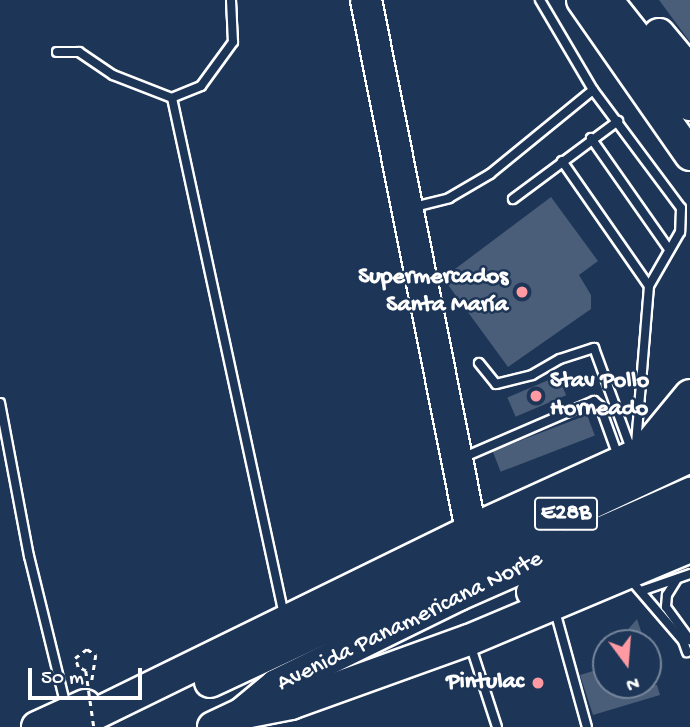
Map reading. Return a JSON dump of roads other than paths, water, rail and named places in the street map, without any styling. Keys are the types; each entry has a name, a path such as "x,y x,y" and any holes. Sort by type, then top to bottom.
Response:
{"highway":[{"path":"366,0 471,530"},
{"path":"582,0 690,155"},
{"path":"607,0 690,105"},
{"path":"631,0 690,71"},
{"path":"632,459 690,395"},
{"path":"37,727 68,720 690,430"},
{"name":"Avenida Panamericana Norte","path":"213,727 241,714 276,685 450,583 690,457"},
{"name":"Avenida Panamericana Norte","path":"114,727 450,583 690,493"},
{"path":"291,704 335,678 690,518"},
{"path":"241,714 291,704 469,640 554,604 633,582 690,547"}],"lane":[{"path":"57,52 79,52 113,75 173,98 201,86 229,49 233,42 231,0"},
{"path":"540,0 593,90 681,208 684,220 649,286 632,459"},
{"path":"408,209 449,198 490,174 593,90"},
{"path":"173,98 285,621"},
{"path":"513,199 591,138 618,121"},
{"path":"591,138 668,248"},
{"path":"562,161 649,286"},
{"path":"479,363 496,384 532,375 560,359 594,348 632,459"},
{"path":"456,460 594,401 600,406 632,459"},
{"path":"0,403 29,556 68,720"},
{"path":"633,582 677,579 690,574"},
{"path":"677,579 667,595 666,607 690,640"},
{"path":"633,582 684,641 687,652"},
{"path":"554,604 587,727"},
{"path":"469,640 498,727"}],"place":[{"name":"Supermercados Santa María","path":"522,292"},
{"name":"Stav Pollo Horneado","path":"536,396"},
{"name":"Pintulac","path":"538,683"}]}
